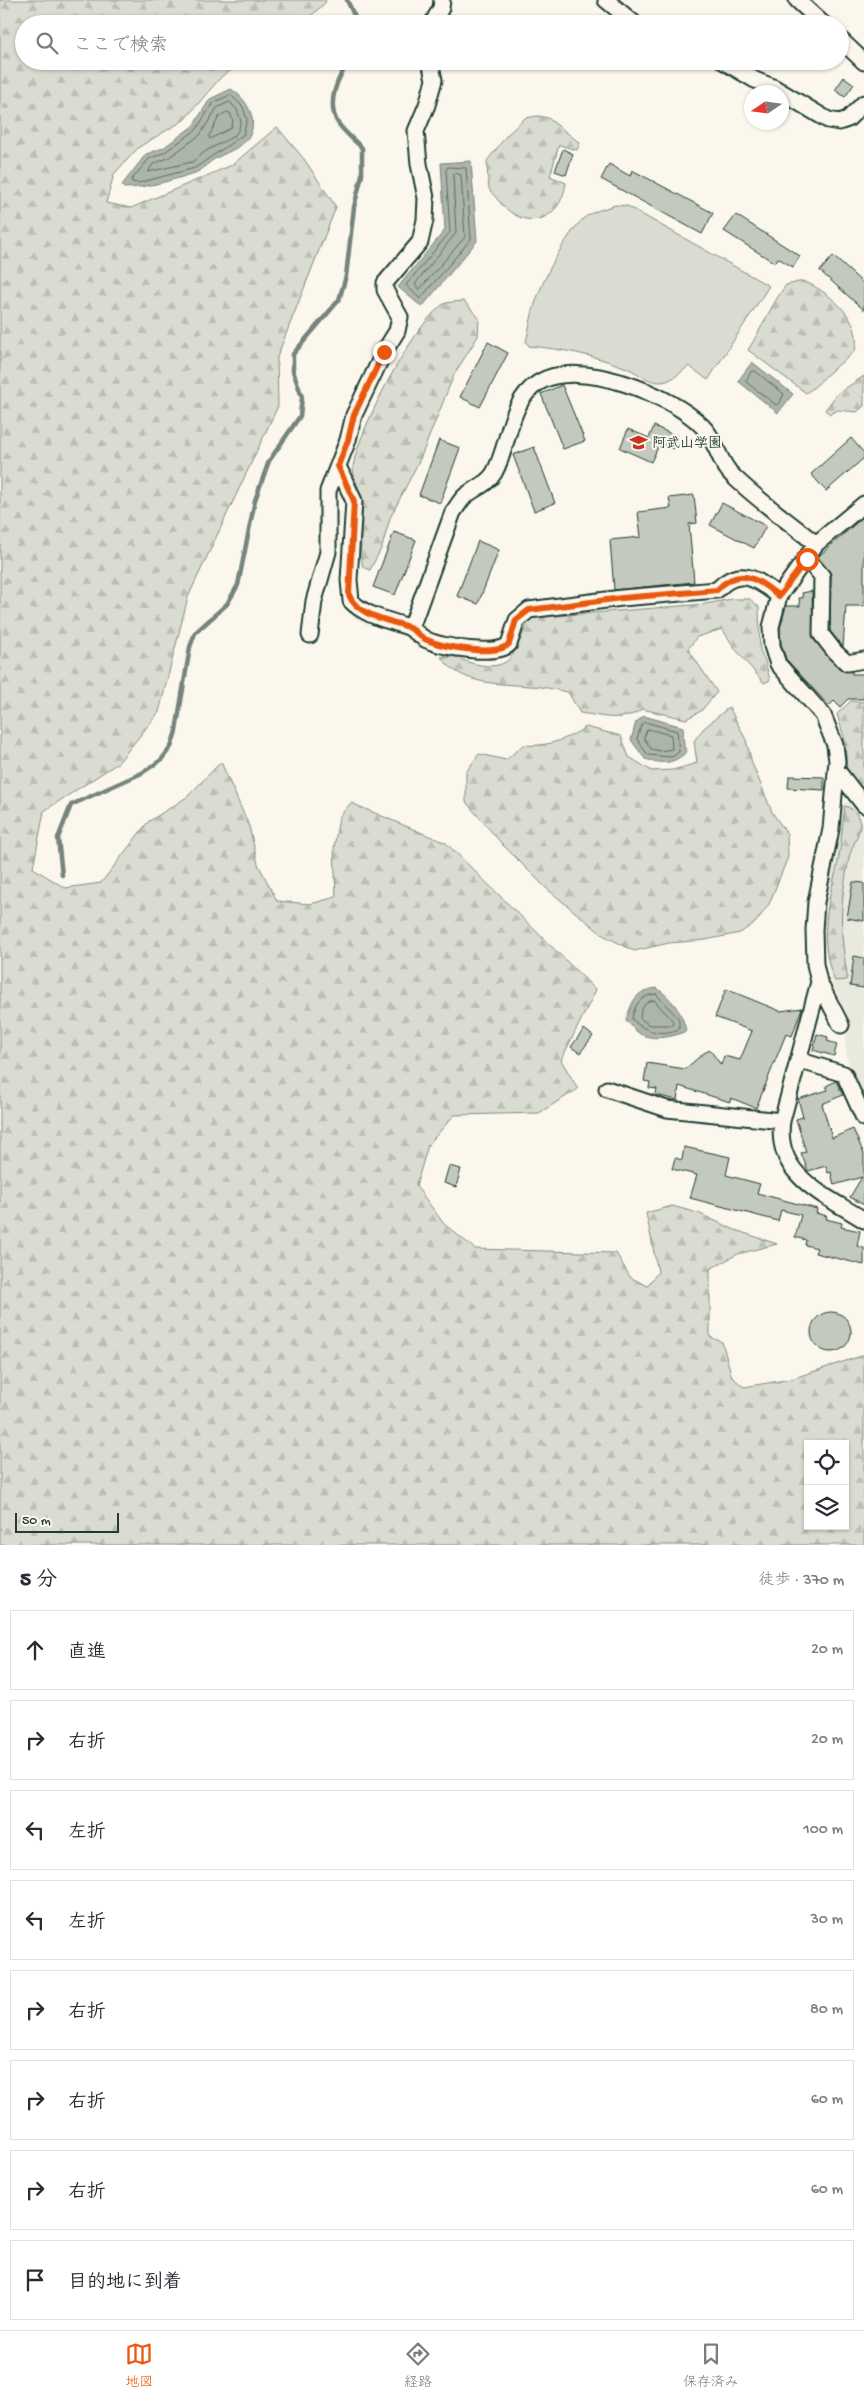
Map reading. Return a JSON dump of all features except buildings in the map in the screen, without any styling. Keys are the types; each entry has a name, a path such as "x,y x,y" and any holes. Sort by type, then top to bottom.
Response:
{"street":[{"path":"436,15 442,0"},
{"path":"606,0 624,15"},
{"path":"797,0 814,15"},
{"path":"849,48 864,62"},
{"path":"310,635 314,601 328,552 328,491 348,440 354,415 384,352 397,332 400,317 385,290 385,283 420,242 426,198 419,164 416,131 427,105 434,80 432,70"},
{"path":"738,70 755,80 773,87 828,120 839,122 848,119 864,102"},
{"path":"411,628 454,512 464,497 486,482 494,473 507,433 525,396 538,383 553,375 574,373 625,383 646,391 686,413 703,426 733,477 816,544"},
{"path":"338,466 354,501 349,580 352,602 366,612 411,628 424,640 438,644 497,651 509,644 516,620 529,610 622,598 717,590 725,581 737,577 755,578 779,596"},
{"path":"841,1025 819,982 815,964 815,913 829,840 836,769 835,745 827,722 818,709 783,673 774,656 770,627 779,596 816,544 864,504"},
{"path":"807,559 822,576 821,634 835,652 847,662 864,660"},
{"path":"836,769 864,806"},
{"path":"819,982 782,1121 783,1149 788,1162 796,1174 864,1220"},
{"path":"798,1060 844,1074 863,1112"},
{"path":"607,1089 667,1108 782,1121"}],"shaded area":[{"path":"842,802 849,803 858,811 864,828 864,1091 856,1088 849,1069 845,1042 850,1022 829,976 822,931 823,907 836,849"}],"green space":[{"path":"0,0 325,0 326,2 312,15 15,15 15,70 232,70 222,76 184,120 139,147 114,174 106,203 131,208 232,165 277,127 304,159 336,207 277,357 278,406 188,597 159,712 118,763 44,811 33,868 65,888 101,883 148,822 187,797 221,762 249,826 258,864 277,901 310,904 336,897 334,848 339,817 351,803 446,843 596,990 561,1060 578,1089 539,1113 454,1115 428,1145 416,1186 444,1224 475,1249 616,1253 630,1277 647,1286 658,1272 646,1213 672,1206 698,1213 735,1230 777,1244 738,1254 710,1269 710,1337 722,1342 732,1377 744,1387 791,1379 864,1355 864,1545 0,1545"},
{"path":"538,116 548,118 580,143 577,150 559,145 550,176 566,183 562,197 548,215 539,219 529,219 518,217 508,210 490,191 487,161 507,135 525,118"},
{"path":"616,205 627,206 769,286 708,380 689,366 671,379 663,382 655,381 601,359 529,346 526,342 538,294 555,258 570,235 584,218"},
{"path":"803,281 822,291 841,307 854,327 856,339 853,353 806,393 748,350 786,285"},
{"path":"464,301 479,318 478,336 454,375 420,459 390,518 382,547 370,570 363,567 361,558 362,505 353,469 358,449 388,380 416,335 442,305 450,302"},
{"path":"864,376 864,406 857,412 838,410 830,414 825,410 837,394"},
{"path":"732,599 750,599 759,607 760,650 770,680 764,683 737,651 722,629 697,637 688,649 717,692 701,711 686,719 642,709 620,717 604,717 580,713 568,692 539,687 493,683 470,678 459,673 441,657 454,657 486,666 505,662 512,656 531,618 705,604"},
{"path":"851,701 864,702 864,796 847,773 845,741 837,714"},
{"path":"729,707 746,740 752,763 772,812 787,834 788,857 769,904 756,922 740,933 705,940 669,943 634,951 603,935 546,888 502,844 466,802 466,772 479,754 506,760 523,745 540,745 556,742 586,727 621,736 629,757 652,771 673,770 697,763 694,741 703,729"},
{"path":"845,806 856,813 860,825 849,858 842,903 842,929 847,980 835,981 827,954 826,926 829,899 839,855"}],"water":[{"path":"231,89 246,103 252,116 252,130 246,141 195,173 151,185 124,188 122,185 146,154 163,148 193,126 210,99"},
{"path":"471,161 477,241 422,307 398,287 445,230 441,163"},
{"path":"752,362 793,394 778,413 738,381"},
{"path":"644,716 683,727 684,746 687,752 667,762 645,759 631,740 636,722"},
{"path":"657,988 676,1007 685,1024 686,1031 676,1035 657,1038 645,1036 638,1033 626,1020 633,1002 639,994"}],"waterway":[{"path":"347,0 354,15"},
{"path":"62,875 58,838 71,805 142,773 161,760 171,747 176,731 190,647 195,633 227,604 238,585 255,500 269,461 300,416 302,397 293,371 293,354 339,300 346,276 354,207 362,175 362,148 338,123 333,108 337,83 344,70"}],"place":[{"name":"阿武山学園","path":"638,442"}],"route":[{"path":"384,352 354,415 348,440 338,466 354,501 349,595 356,606 366,612 411,628 424,640 438,644 497,651 506,648 512,640 516,620 529,610 622,598 717,590 725,581 737,577 755,578 779,596 807,559"}]}
